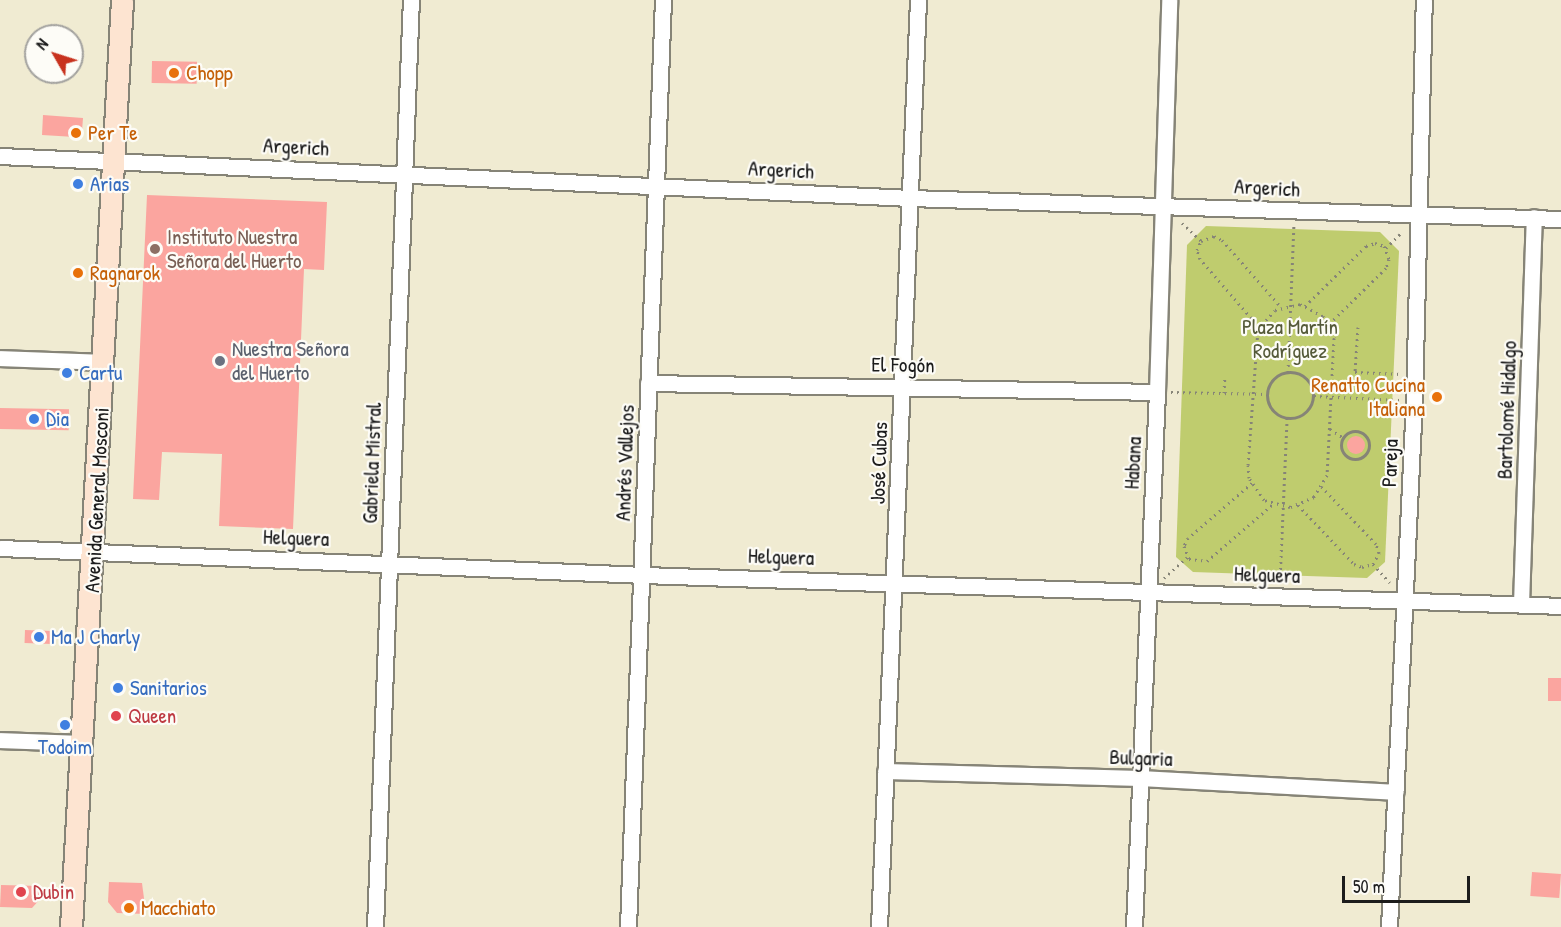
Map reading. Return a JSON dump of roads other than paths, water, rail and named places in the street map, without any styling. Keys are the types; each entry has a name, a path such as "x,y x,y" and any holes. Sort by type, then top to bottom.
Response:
{"main road":[{"name":"Avenida General Mosconi","path":"71,927 105,362 122,0"}],"street":[{"name":"Gabriela Mistral","path":"375,927 411,0"},
{"name":"Andrés Vallejos","path":"628,927 663,0"},
{"name":"José Cubas","path":"879,927 896,582 918,0"},
{"name":"Habana","path":"1134,927 1157,392 1169,0"},
{"name":"Pareja","path":"1389,927 1415,375 1424,0"},
{"name":"Argerich","path":"0,156 910,198 1162,203 1295,211 1561,219"},
{"name":"Bartolomé Hidalgo","path":"1521,604 1534,217"},
{"path":"0,358 105,362"},
{"name":"El Fogón","path":"648,383 1157,392"},
{"name":"Helguera","path":"0,548 643,575 1561,606"},
{"path":"0,740 82,743"},
{"name":"Bulgaria","path":"885,771 1140,778 1396,792"}],"place":[{"name":"Chopp","path":"174,73"},
{"name":"Per Te","path":"76,133"},
{"name":"Arias","path":"78,184"},
{"name":"Instituto Nuestra Señora del Huerto","path":"155,249"},
{"name":"Ragnarok","path":"78,273"},
{"name":"Nuestra Señora del Huerto","path":"220,361"},
{"name":"Cartu","path":"67,373"},
{"name":"Renatto Cucina Italiana","path":"1437,397"},
{"name":"Dia","path":"34,419"},
{"name":"Ma J Charly","path":"39,637"},
{"name":"Sanitarios","path":"118,688"},
{"name":"Queen","path":"116,716"},
{"name":"Todoim","path":"65,725"},
{"name":"Dubin","path":"21,892"},
{"name":"Macchiato","path":"129,908"}],"park label":[{"name":"Plaza Martín Rodríguez","path":"1290,339"}]}
